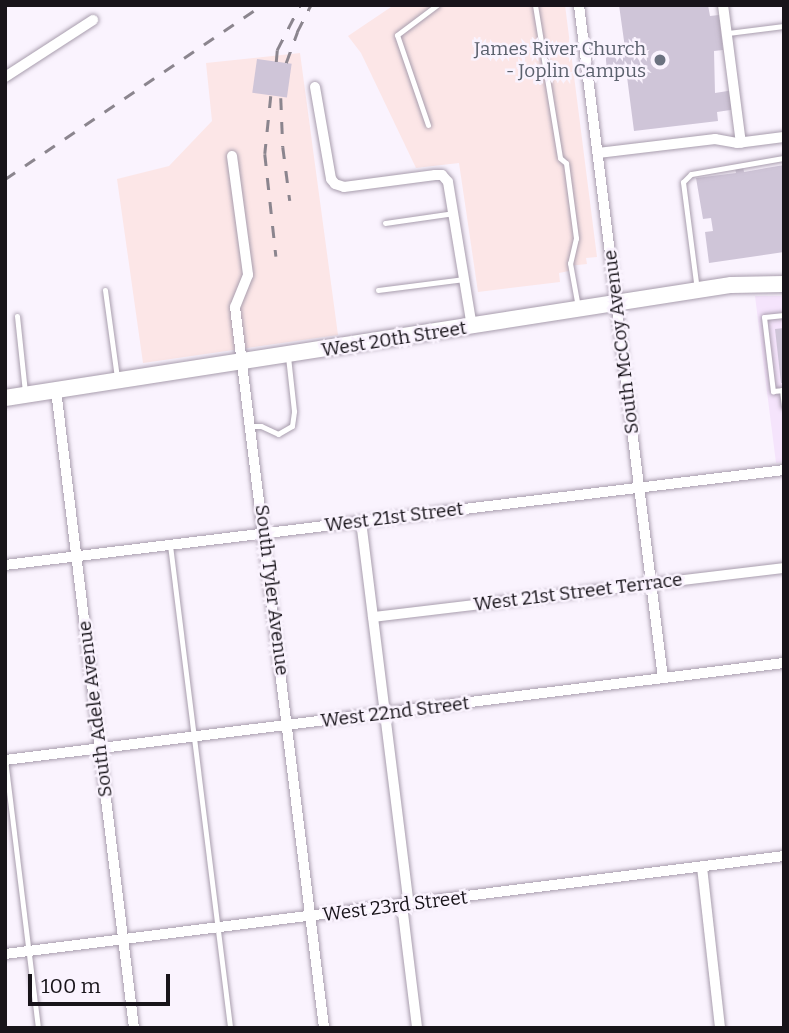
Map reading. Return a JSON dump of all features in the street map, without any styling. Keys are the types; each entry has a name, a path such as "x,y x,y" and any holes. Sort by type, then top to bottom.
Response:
{"main road":[{"name":"West 20th Street","path":"5,398 731,285 784,284"}],"street":[{"name":"South McCoy Avenue","path":"579,5 663,678"},
{"path":"723,5 741,142"},
{"path":"5,77 93,20"},
{"path":"315,87 333,182 344,187 442,175 450,188 472,327"},
{"path":"598,153 715,139 741,142 784,137"},
{"name":"South Tyler Avenue","path":"232,156 248,275 235,307 289,724 324,1028"},
{"name":"South Adele Avenue","path":"56,390 134,1028"},
{"name":"West 21st Street","path":"5,565 784,470"},
{"path":"361,521 406,904 417,1028"},
{"name":"West 21st Street Terrace","path":"373,617 784,568"},
{"name":"West 22nd Street","path":"5,759 784,663"},
{"name":"West 23rd Street","path":"5,954 784,856"},
{"path":"702,867 720,1028"}],"lane":[{"path":"428,125 397,35 437,5"},
{"path":"535,5 560,158 566,163 576,238 569,263 579,310"},
{"path":"726,33 784,26"},
{"path":"698,291 683,182 691,174 784,158"},
{"path":"385,223 454,213"},
{"path":"379,290 464,279"},
{"path":"105,290 117,381"},
{"path":"784,315 764,317 774,391 783,390 784,406"},
{"path":"17,316 25,395"},
{"path":"251,426 261,426 278,434 292,426 294,411 288,356"},
{"path":"170,545 230,1028"},
{"path":"5,759 38,1028"}],"shaded area":[{"path":"394,5 565,5 597,257 586,258 587,264 568,266 569,271 559,273 560,282 478,292 459,163 416,168 361,53 348,36"},
{"path":"300,53 338,335 143,363 117,179 169,166 212,121 206,63"},
{"path":"755,296 784,296 784,462 776,463"}],"building":[{"name":"James River Church - Joplin Campus","path":"619,5 708,5 710,16 719,15 723,50 714,51 715,93 734,90 737,109 717,112 718,121 634,131 626,69 607,71 605,50 625,48"},
{"path":"257,59 292,64 287,98 252,93"},
{"path":"784,165 784,252 709,263 705,232 713,231 711,218 703,219 696,178 736,173 735,168 743,167 744,172"},
{"path":"784,328 784,383 781,383 775,329"}],"railway":[{"path":"5,179 262,5"},
{"path":"276,62 277,50 300,5"},
{"path":"286,63 297,32 311,5"},
{"path":"271,96 265,154 276,256"},
{"path":"281,98 283,147 290,201"}],"place":[{"name":"James River Church - Joplin Campus","path":"660,60"}]}
